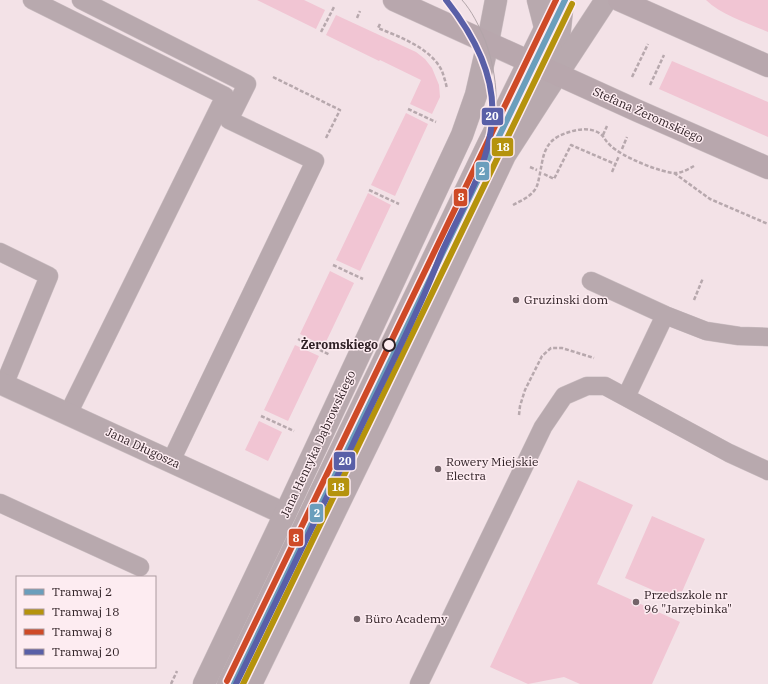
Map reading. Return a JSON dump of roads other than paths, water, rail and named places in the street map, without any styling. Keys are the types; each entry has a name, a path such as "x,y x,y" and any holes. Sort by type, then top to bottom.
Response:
{"main road":[{"name":"Stefana Żeromskiego","path":"394,0 638,111 768,168"},
{"path":"619,0 768,66"}],"street":[{"name":"Jana Henryka Dąbrowskiego","path":"204,684 462,135 476,95 496,0"},
{"path":"538,0 557,74"},
{"path":"251,684 379,421 505,155 606,0"},
{"name":"Jana Długosza","path":"2,384 285,514"}],"lane":[{"path":"32,0 225,96 68,414"},
{"path":"81,0 247,84 229,120 315,161 171,462"},
{"path":"226,684 484,146 557,0"},
{"path":"557,74 565,0"},
{"path":"0,252 49,276 2,384"},
{"path":"360,353 433,254"},
{"path":"592,281 665,315 706,331 739,336 768,337"},
{"path":"626,397 665,315"},
{"path":"419,684 543,427 564,396 587,386 605,386 729,453 768,471"},
{"path":"0,503 140,568"}],"tram line":[{"name":"20","path":"236,684 403,341 441,254 480,172 490,137 492,120 490,87 481,56 465,27 446,0"},
{"path":"462,0 478,24 485,40 493,68 496,96 494,124 488,151 479,176 468,199"},
{"name":"8","path":"227,681 556,0"},
{"name":"2","path":"234,684 565,0"},
{"name":"18","path":"243,684 572,4"}],"place":[{"name":"Gruzinski dom","path":"516,300"},
{"name":"Żeromskiego","path":"389,345"},
{"name":"Rowery Miejskie Electra","path":"438,469"},
{"name":"Przedszkole nr 96 \"Jarzębinka\"","path":"636,602"},
{"name":"Büro Academy","path":"357,619"}]}
